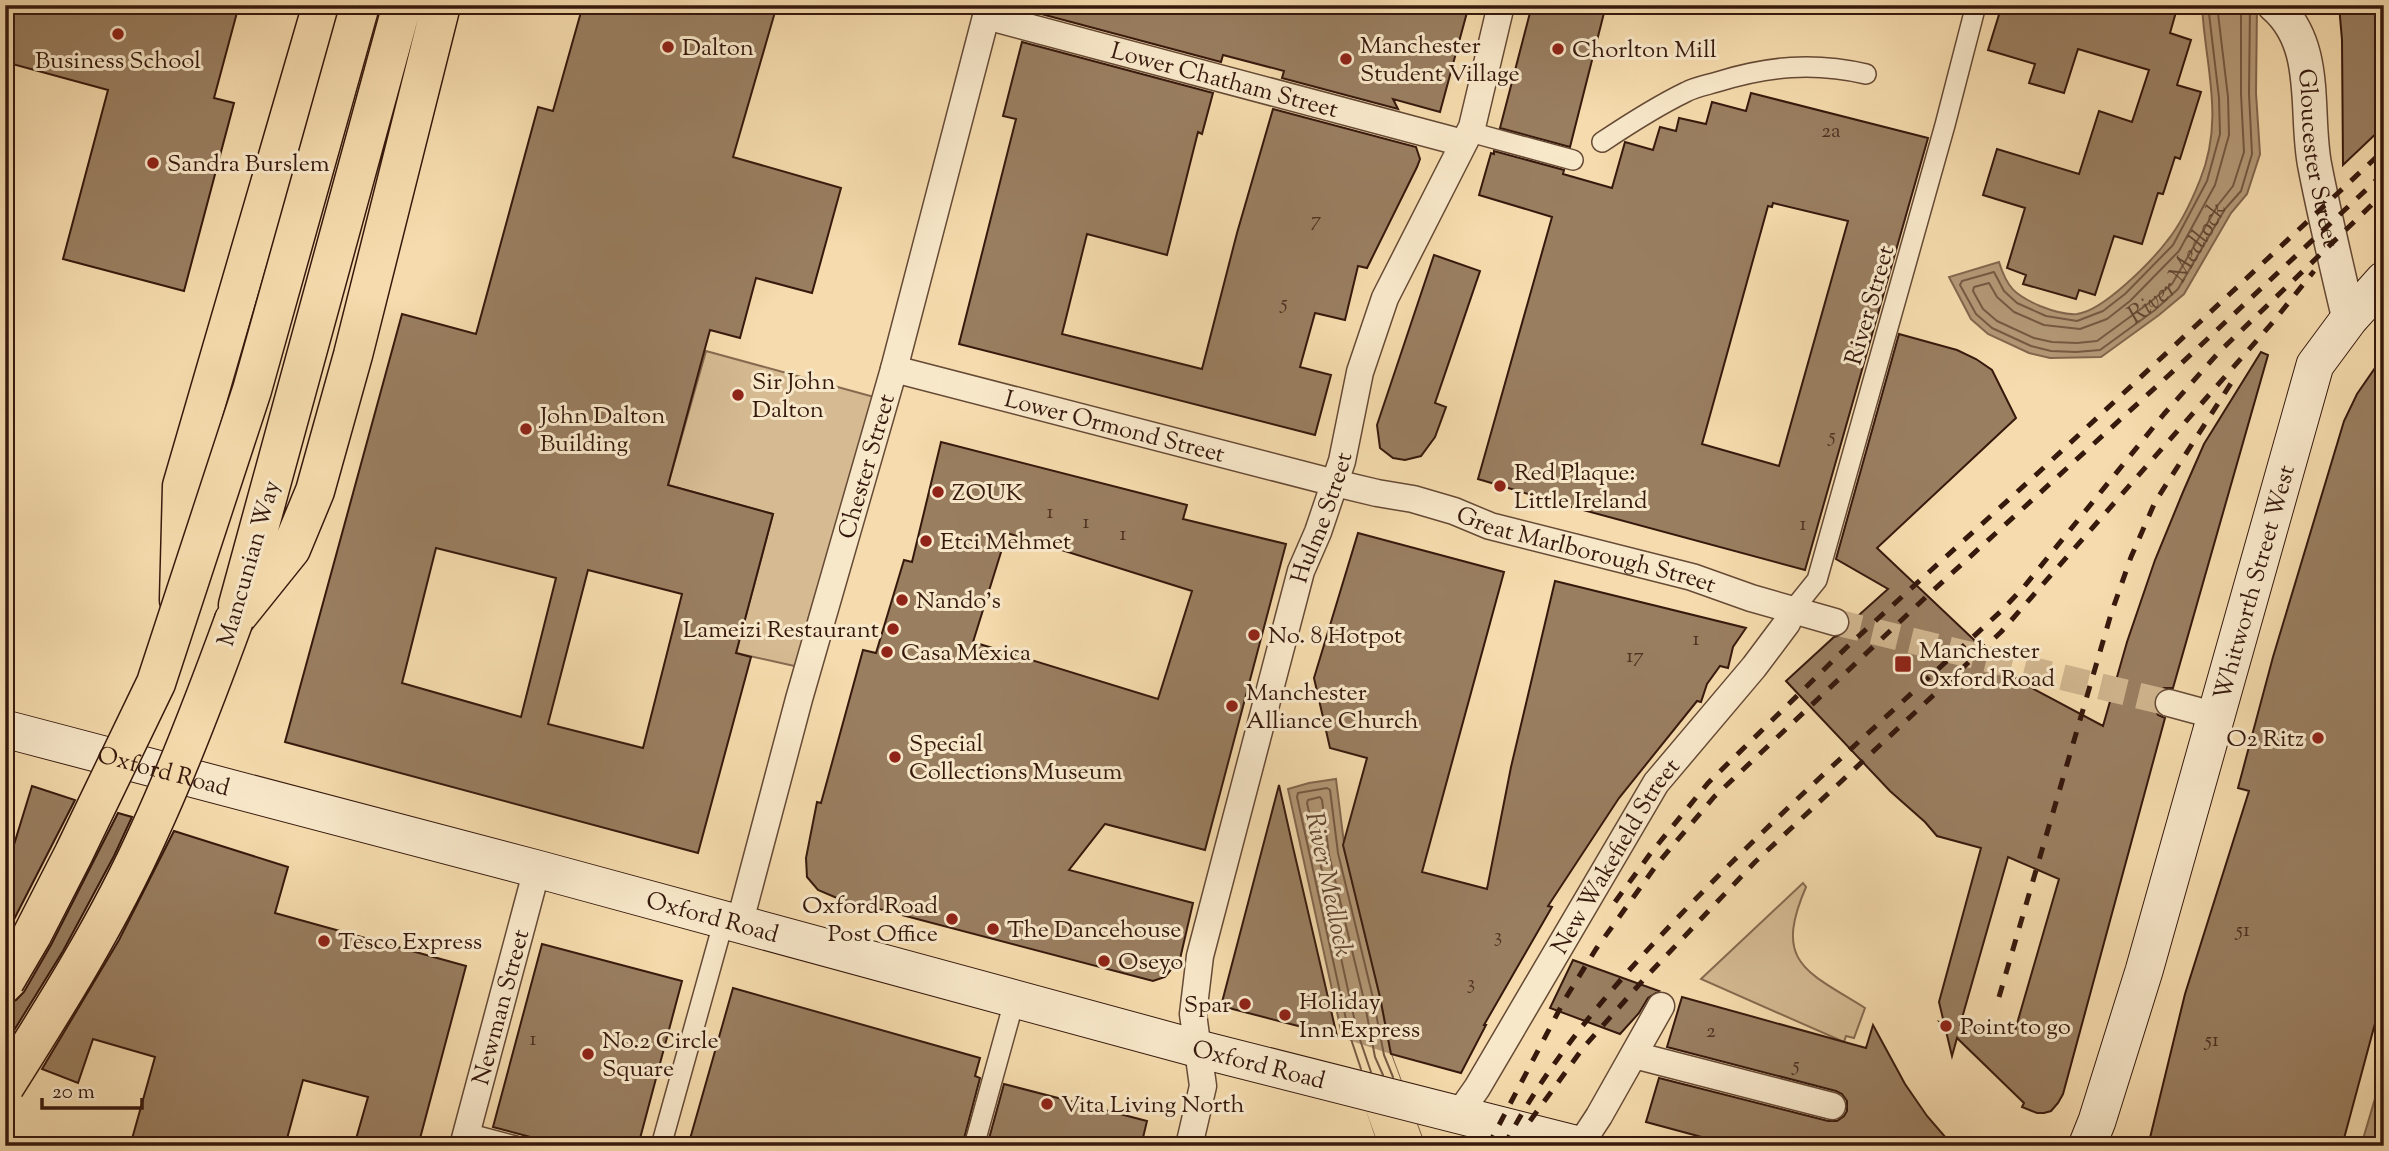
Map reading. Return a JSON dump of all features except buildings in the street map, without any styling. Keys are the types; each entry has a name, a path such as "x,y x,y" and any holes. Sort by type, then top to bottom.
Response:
{"highway":[{"path":"179,616 182,486 322,5"},
{"name":"Mancunian Way","path":"5,981 74,853 156,683 255,377 360,5"},
{"name":"Mancunian Way","path":"5,1086 80,964 149,834 234,620 402,5"},
{"path":"234,620 290,550 315,491 353,355 441,5"}],"main road":[{"name":"Whitworth Street West","path":"2092,1133 2148,957 2315,365 2349,319 2384,280"},
{"name":"Oxford Road","path":"5,729 537,869 1199,1049 1581,1145"}],"street":[{"name":"Hulme Street","path":"1189,1146 1203,1086 1193,1014 1200,956 1301,571 1318,532 1347,445 1360,372 1385,298 1472,139 1472,127 1502,5"},
{"name":"River Street","path":"1792,611 1816,580 1976,5"},
{"name":"Gloucester Street","path":"2274,5 2283,13 2297,35 2304,57 2314,164 2349,319"},
{"name":"Lower Chatham Street","path":"988,11 1472,139 1573,160"},
{"name":"Chester Street","path":"731,923 894,369 988,11"},
{"path":"1602,142 1688,90 1747,73 1797,66 1836,67 1866,74"},
{"name":"Lower Ormond Street","path":"894,369 1335,483"},
{"name":"Great Marlborough Street","path":"1335,483 1377,494 1413,499 1454,511 1490,526 1692,577 1792,611 1836,622"},
{"name":"New Wakefield Street","path":"1458,1115 1477,1088 1656,783 1754,667 1787,623 1792,611"},
{"path":"2169,703 2217,716"},
{"name":"Newman Street","path":"464,1139 537,869"},
{"path":"661,1146 731,923"},
{"path":"974,1146 1015,998"},
{"path":"1581,1145 1661,1006"},
{"path":"1634,1055 1832,1106"},
{"path":"464,1139 515,1146"}],"shaded area":[{"path":"706,351 885,400 808,669 736,653 773,514 668,485"},
{"path":"1803,883 1806,887 1793,933 1795,949 1801,962 1826,984 1865,1008 1854,1038 1846,1036 1844,1042 1701,979"}],"water":[{"name":"River Medlock","path":"2202,5 2257,5 2256,93 2260,154 2247,194 2231,213 2184,294 2101,357 2050,358 2029,353 1988,334 1971,319 1949,277 1999,262 2013,290 2024,298 2053,311 2077,314 2100,304 2126,284 2160,250 2177,227 2200,180 2211,135 2211,92"},
{"name":"River Medlock","path":"1336,779 1345,851 1391,1054 1425,1146 1379,1146 1342,1035 1288,789"},
{"path":"2384,1068 2384,1146 2361,1146"}],"pier":[{"path":"1339,1037 1391,1054 1425,1146 1379,1146"}],"tunnel":[{"path":"1835,622 2169,703"}],"railway":[{"path":"1615,902 1708,783 1850,644 2384,150"},
{"path":"1488,1146 1565,999 1596,949 1658,863 1714,797 2384,173"},
{"path":"1504,1146 1557,1059 1643,955 1706,888 1788,808 2000,612 2023,588 2164,414 2220,351 2384,193"},
{"path":"1530,1121 1583,1048 1755,862 2001,632 2273,322 2314,271"},
{"path":"1999,997 2111,614 2131,557 2155,502 2235,377"}],"place":[{"name":"Business School","path":"118,34"},
{"name":"Dalton","path":"668,47"},
{"name":"Chorlton Mill","path":"1558,49"},
{"name":"Manchester Student Village","path":"1346,59"},
{"name":"Sandra Burslem","path":"153,163"},
{"name":"Sir John Dalton","path":"738,395"},
{"name":"John Dalton Building","path":"526,429"},
{"name":"Red Plaque: Little Ireland","path":"1500,486"},
{"name":"ZOUK","path":"938,492"},
{"name":"Etci Mehmet","path":"926,541"},
{"name":"Nando's","path":"902,600"},
{"name":"Lameizi Restaurant","path":"893,629"},
{"name":"No. 8 Hotpot","path":"1254,635"},
{"name":"Casa Mexica","path":"887,652"},
{"name":"Manchester Oxford Road","path":"1903,664"},
{"name":"Manchester Alliance Church","path":"1232,706"},
{"name":"O2 Ritz","path":"2318,738"},
{"name":"Special Collections Museum","path":"895,757"},
{"name":"Oxford Road Post Office","path":"952,919"},
{"name":"The Dancehouse","path":"993,929"},
{"name":"Tesco Express","path":"324,941"},
{"name":"Oseyo","path":"1104,961"},
{"name":"Spar","path":"1245,1004"},
{"name":"Holiday Inn Express","path":"1285,1015"},
{"name":"Point to go","path":"1946,1026"},
{"name":"No.2 Circle Square","path":"588,1054"},
{"name":"Vita Living North","path":"1047,1104"}]}
